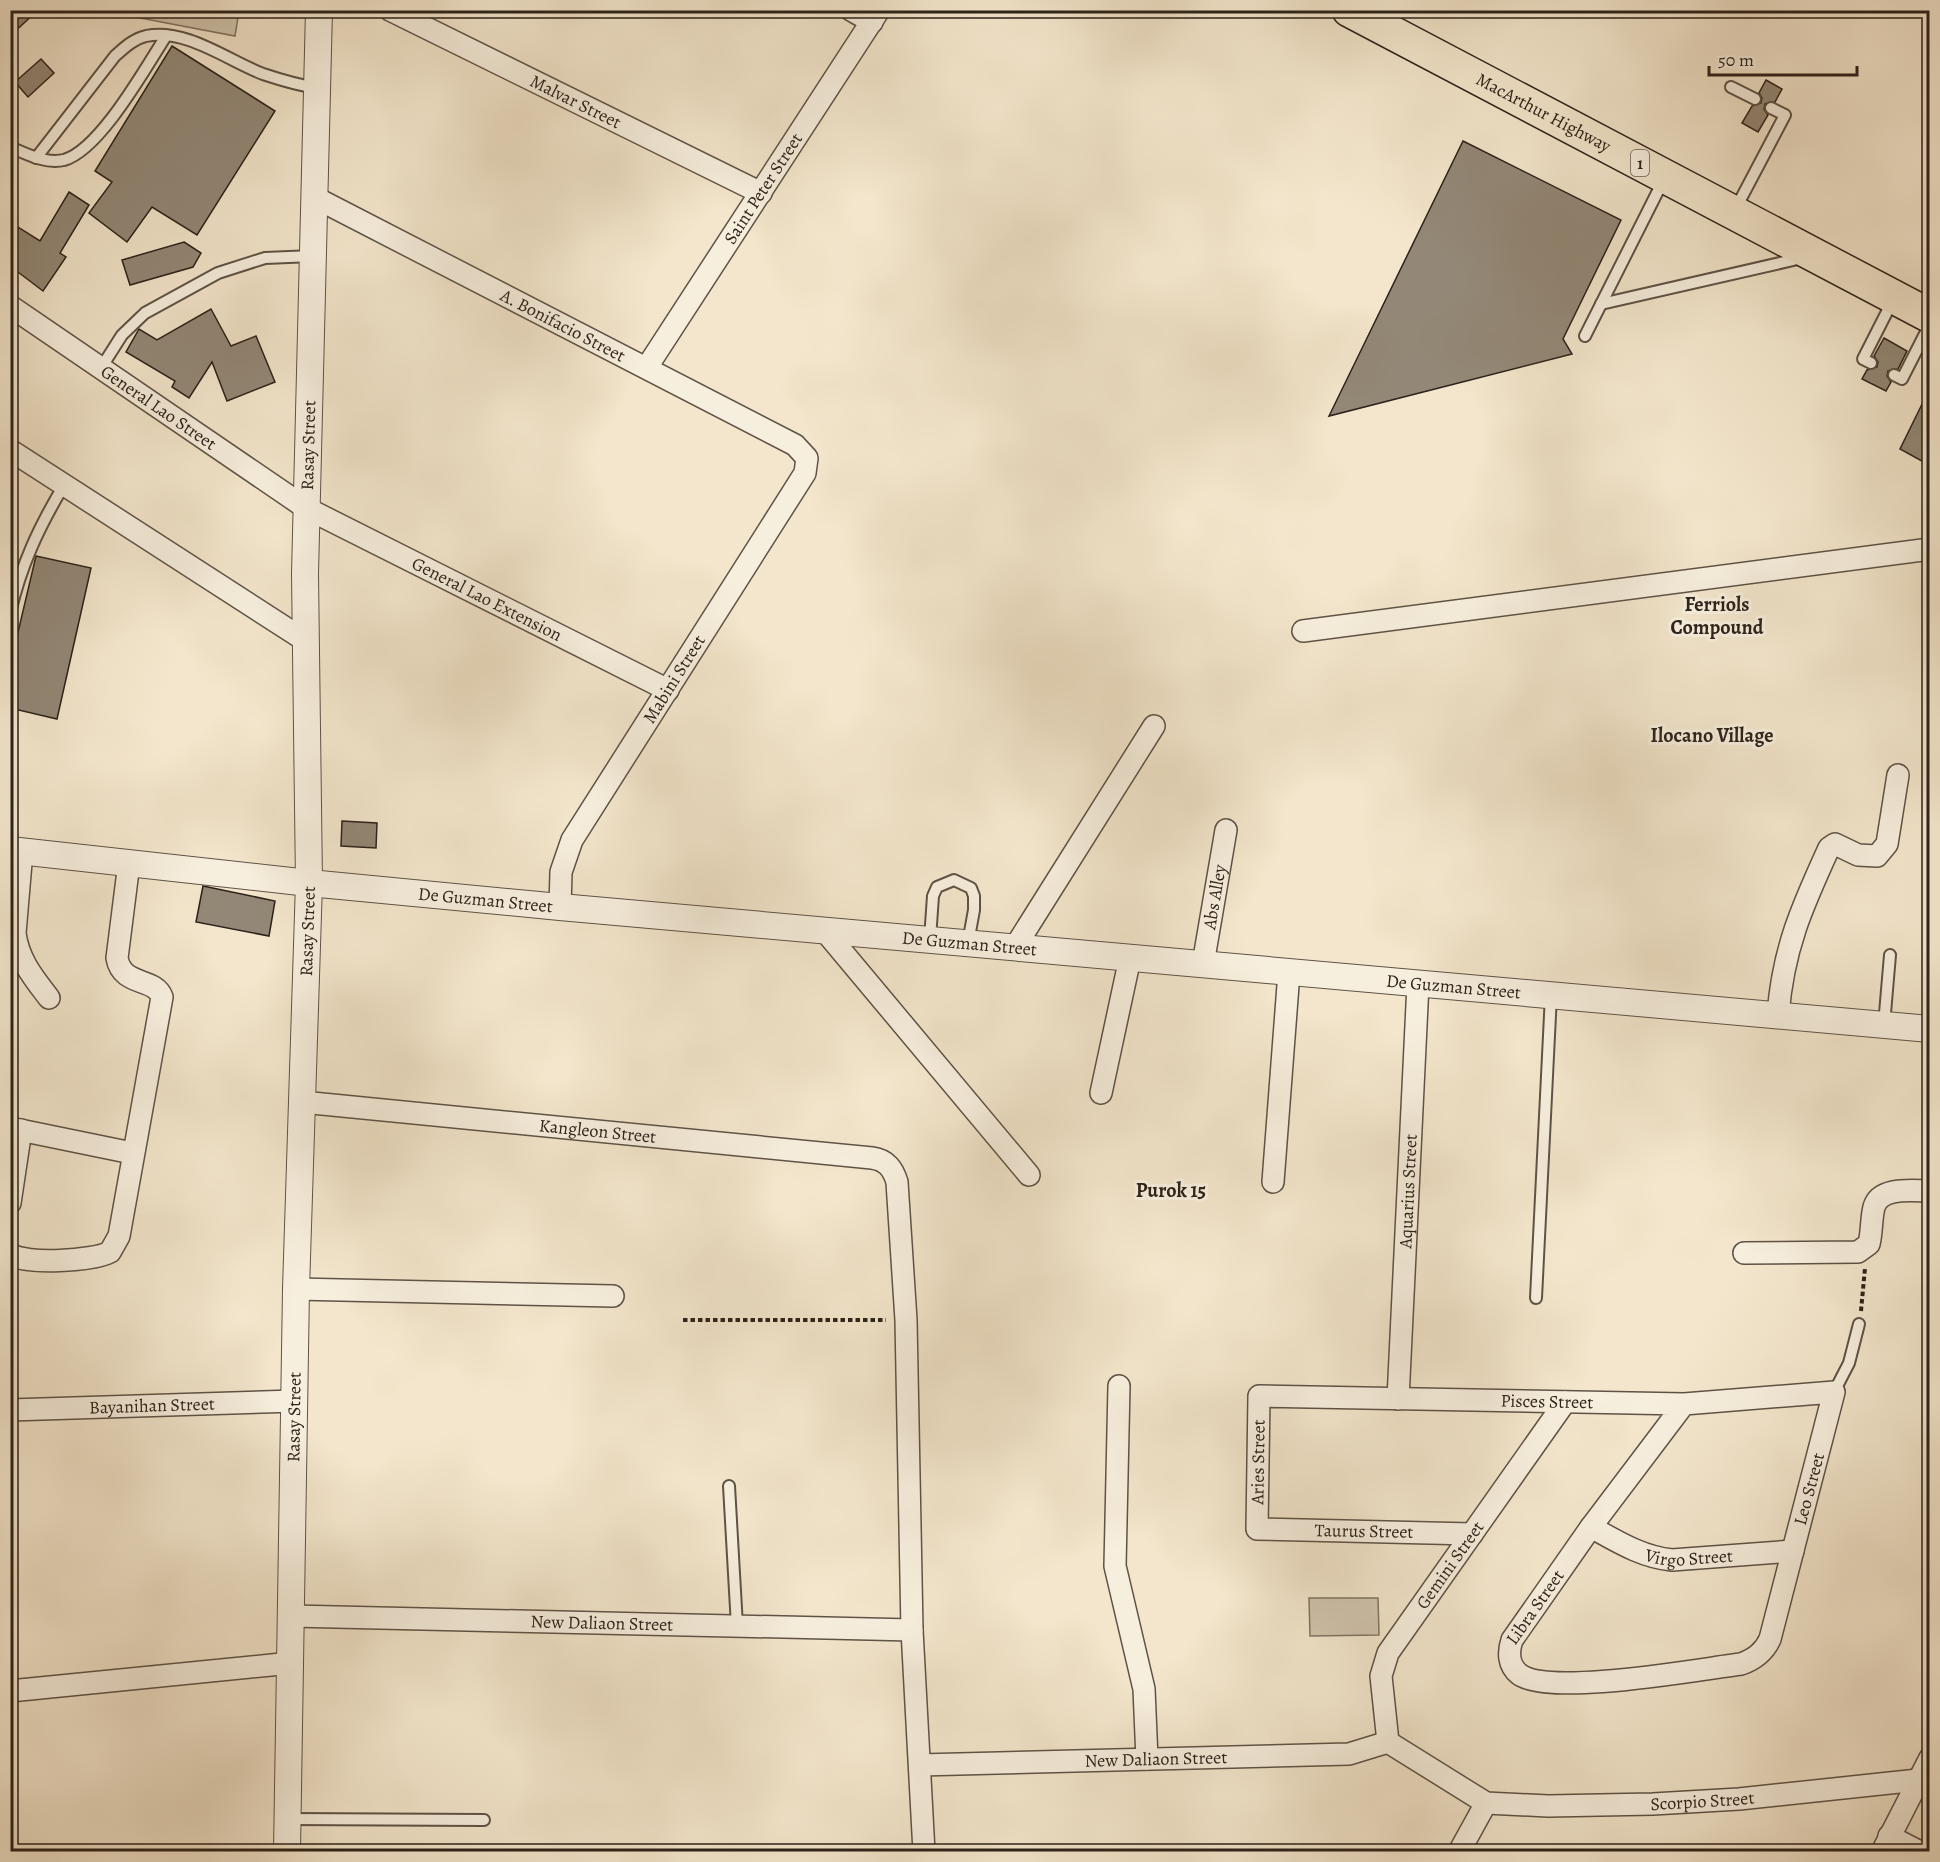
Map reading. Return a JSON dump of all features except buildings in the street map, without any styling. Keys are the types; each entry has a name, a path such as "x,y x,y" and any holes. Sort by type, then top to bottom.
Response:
{"highway":[{"name":"MacArthur Highway","path":"1349,10 1929,316"}],"street":[{"name":"Rasay Street","path":"287,1851 296,1289 309,883 306,508 319,10"},
{"name":"Malvar Street","path":"390,10 761,193"},
{"path":"850,10 876,16"},
{"name":"Saint Peter Street","path":"647,367 876,16"},
{"name":"A. Bonifacio Street","path":"314,197 795,445 807,458"},
{"name":"General Lao Street","path":"10,306 306,508"},
{"path":"10,450 306,641"},
{"name":"Mabini Street","path":"560,908 561,872 572,840 805,473 807,458"},
{"name":"General Lao Extension","path":"306,508 668,690"},
{"path":"1303,631 1929,549"},
{"path":"1015,947 1154,726"},
{"path":"1778,1015 1781,975 1795,926 1829,848 1835,844 1858,855 1877,856 1887,844 1898,775"},
{"name":"Abs Alley","path":"1203,964 1226,830"},
{"path":"16,850 16,945 29,971 49,998"},
{"name":"De Guzman Street","path":"16,850 560,908 1929,1029"},
{"path":"10,1254 26,1259 92,1258 110,1252 119,1236 132,1153 162,998 155,988 132,979 118,966 117,958 129,863"},
{"path":"824,930 1029,1175"},
{"path":"1101,1093 1130,958"},
{"path":"1274,1182 1289,972"},
{"name":"Aquarius Street","path":"1398,1399 1418,984"},
{"name":"Kangleon Street","path":"302,1102 872,1158 885,1162 891,1168 897,1182 906,1320"},
{"path":"10,1203 16,1129 132,1153"},
{"path":"1744,1253 1850,1254 1864,1249 1870,1237 1874,1209 1881,1197 1896,1192 1929,1191"},
{"path":"296,1289 613,1296"},
{"path":"906,1320 912,1630 924,1851"},
{"path":"1119,1386 1115,1566 1144,1689 1147,1759"},
{"name":"Pisces Street","path":"1259,1396 1684,1404 1834,1392"},
{"name":"Leo Street","path":"1760,1654 1770,1639 1834,1392"},
{"name":"Aries Street","path":"1257,1529 1259,1396"},
{"name":"Bayanihan Street","path":"10,1410 295,1401"},
{"name":"Gemini Street","path":"1388,1742 1381,1690 1383,1664 1388,1653 1565,1402"},
{"name":"Libra Street","path":"1684,1404 1591,1527 1512,1640 1508,1652 1511,1664 1518,1674 1530,1679 1550,1682 1608,1681 1741,1664 1760,1654"},
{"name":"Virgo Street","path":"1591,1527 1627,1547 1656,1558 1672,1560 1792,1551"},
{"name":"Taurus Street","path":"1257,1529 1472,1534"},
{"name":"New Daliaon Street","path":"292,1616 912,1630"},
{"path":"10,1691 291,1663"},
{"path":"1388,1742 1486,1803 1459,1851"},
{"name":"New Daliaon Street","path":"920,1765 1349,1754 1388,1742"},
{"path":"1920,1851 1885,1844 1929,1758"},
{"name":"Scorpio Street","path":"1486,1803 1548,1806 1685,1802 1918,1780"}],"lane":[{"path":"36,158 115,56 136,40 146,36 166,36 196,43 282,80 317,88"},
{"path":"10,147 36,158 64,159 76,154 114,115 166,36"},
{"path":"1731,87 1755,99"},
{"path":"1734,212 1785,115 1771,108"},
{"path":"1585,336 1666,176"},
{"path":"1601,304 1816,255"},
{"path":"101,368 122,335 145,313 218,273 266,258 313,256"},
{"path":"1871,363 1863,359 1894,297"},
{"path":"1894,375 1902,379 1929,324"},
{"path":"10,613 18,580 33,541 64,485"},
{"path":"930,940 933,896 937,887 954,879 971,888 974,896 968,943"},
{"path":"1884,1025 1890,955"},
{"path":"1536,1298 1551,995"},
{"name":"Leo Street","path":"1834,1392 1849,1363 1859,1324"},
{"path":"729,1486 737,1626"},
{"path":"288,1819 484,1820"}],"path":[{"path":"1859,1324 1865,1273 1864,1249"},
{"path":"683,1320 906,1320"}],"shaded area":[{"path":"120,10 239,11 235,36 119,14"},
{"path":"1309,1598 1378,1598 1379,1635 1310,1636"}],"district":[{"name":"Ferriols Compound","path":"1717,616"},
{"name":"Ilocano Village","path":"1712,735"},
{"name":"Purok 15","path":"1171,1190"}]}
